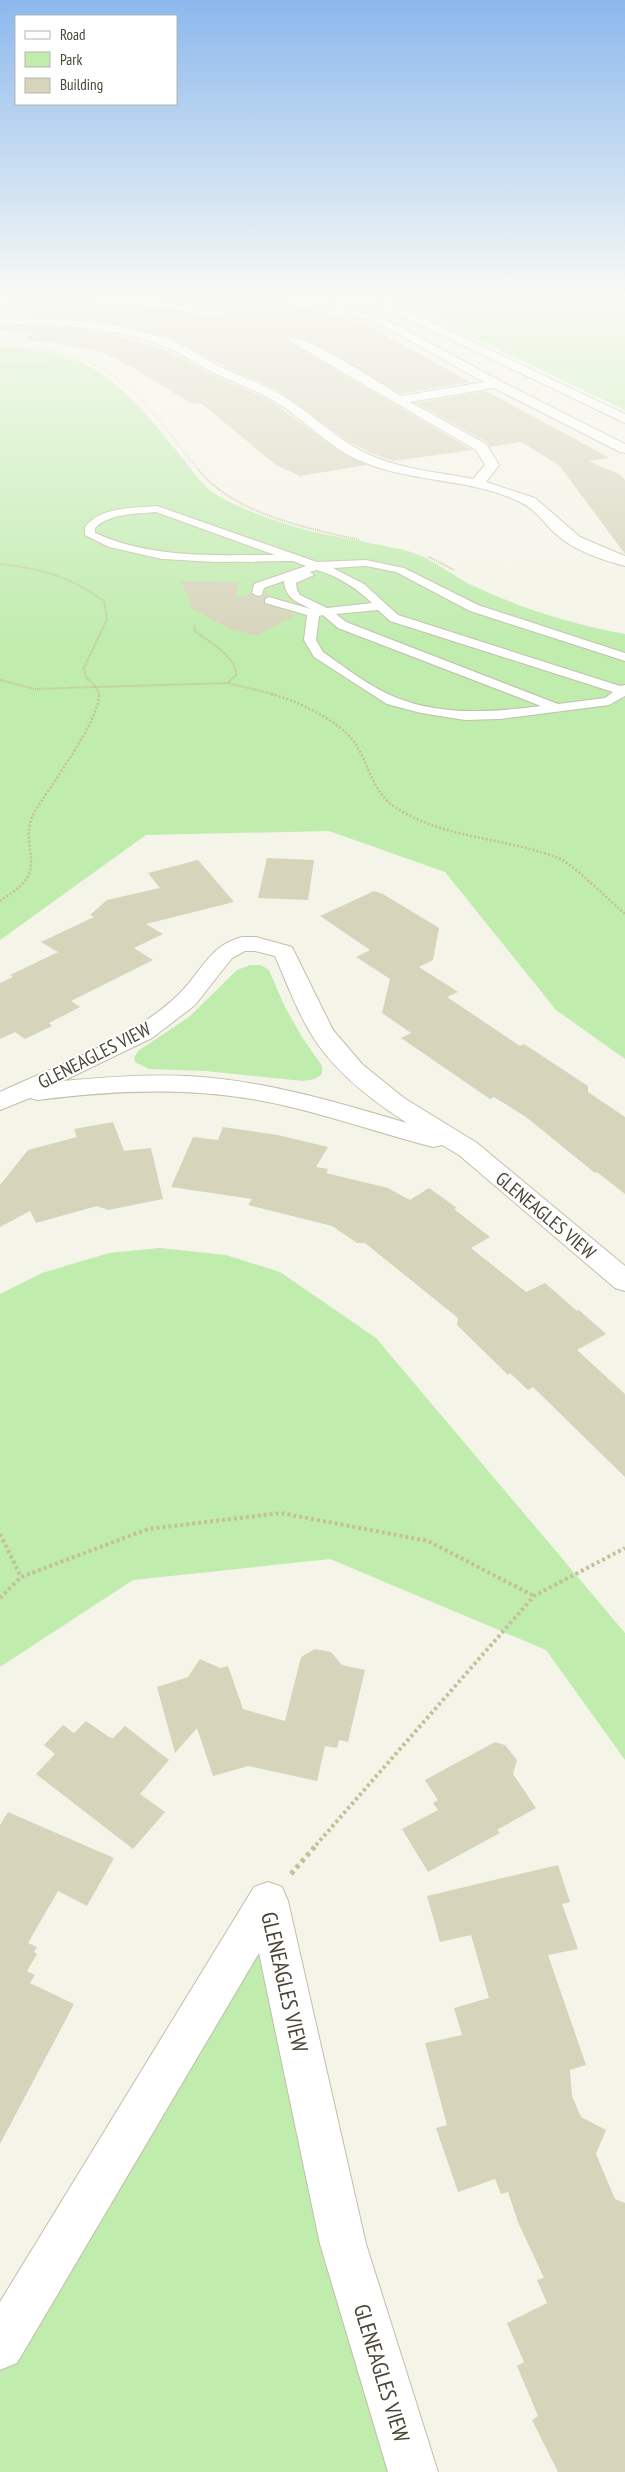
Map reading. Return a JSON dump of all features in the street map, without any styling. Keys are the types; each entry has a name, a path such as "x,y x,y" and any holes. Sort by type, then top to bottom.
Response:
{"street":[{"path":"299,412 341,443 366,458 405,471 509,492 536,504 560,530 572,539 625,561"},
{"path":"418,412 473,440 486,452 492,465 489,471 476,484"},
{"path":"552,412 625,449"},
{"path":"611,412 625,419"},
{"name":"GLENEAGLES VIEW","path":"7,1098 144,1033 187,1000 224,953 242,944 256,944 284,952 322,1032 354,1069 396,1104 468,1149 625,1282"},
{"name":"GLENEAGLES VIEW","path":"7,1098 111,1083 211,1086 323,1105 468,1149"},
{"name":"GLENEAGLES VIEW","path":"0,2346 268,1901"},
{"name":"GLENEAGLES VIEW","path":"268,1901 343,2244 413,2472"}],"lane":[{"path":"292,558 160,555 104,543 90,535 90,527 98,519 120,513 157,509 292,558 319,565 360,586 394,618 624,691"},
{"path":"258,593 258,586 266,582 319,565 366,563 400,570 474,608 625,657"},
{"path":"319,565 306,577 290,581 291,590 296,597 326,612 342,625 557,708"},
{"path":"268,601 312,613 381,606"},
{"path":"312,613 314,619 310,626 310,640 318,654 348,675 392,701 426,710 465,716 500,715 609,701 624,691"}],"path":[{"path":"151,412 215,489 250,506 336,535 363,540"},
{"path":"427,556 455,570"},
{"path":"0,564 58,573 71,578 104,601 107,619 84,668 86,677 96,687 100,696 96,710 73,752 33,815 27,833 32,865 25,882 0,901"},
{"path":"194,624 195,631 236,666 236,675 228,683"},
{"path":"0,680 12,686 44,690 228,683 290,698 341,728 355,743 377,788 391,804 421,820 455,832 560,858 625,914"},
{"path":"0,1598 21,1578 148,1529 282,1513 428,1542 534,1596"},
{"path":"0,1534 21,1578"},
{"path":"268,1901 534,1596 625,1548"}],"green space":[{"path":"0,412 144,412 207,488 233,504 276,521 305,529 411,552 420,555 469,584 513,603 550,616 625,634 625,1059 556,1010 445,872 329,831 146,835 0,940"},
{"path":"250,965 261,965 269,970 284,1005 302,1037 322,1066 322,1074 315,1079 303,1081 206,1071 149,1069 135,1062 134,1058 138,1051 189,1017 237,970"},
{"path":"160,1248 226,1255 280,1272 376,1338 625,1633 625,1760 546,1650 330,1559 133,1580 0,1667 0,1294 42,1273 109,1253"},
{"path":"268,1901 413,2472 0,2472 0,2346"}],"building":[{"path":"212,412 286,412 339,451 367,465 300,476 276,465"},
{"path":"308,412 408,412 472,450 393,461 371,453 348,441"},
{"path":"433,412 526,412 610,458 588,461 619,474 625,480 625,554 559,465 521,442 490,447 487,442"},
{"path":"181,581 239,582 236,597 251,594 258,598 262,597 266,591 271,596 264,597 264,604 289,612 294,616 256,636 230,629 187,606 192,605"},
{"path":"267,858 314,860 308,900 258,898"},
{"path":"198,860 234,902 146,924 163,934 134,948 153,960 71,1001 80,1007 49,1023 52,1026 25,1039 15,1032 0,1039 0,983 13,977 10,975 58,952 41,942 94,917 90,915 107,900 160,888 148,873"},
{"path":"374,891 383,894 439,928 433,960 419,967 458,992 447,997 520,1046 524,1044 588,1086 588,1092 625,1117 625,1194 597,1172 595,1173 526,1117 494,1097 490,1099 401,1038 411,1033 382,1013 390,979 356,957 370,950 320,916"},
{"path":"113,1122 124,1151 151,1148 163,1199 108,1210 97,1206 36,1223 30,1211 0,1227 0,1185 28,1150 77,1137 74,1129"},
{"path":"223,1127 278,1135 328,1147 316,1167 328,1169 326,1173 388,1188 410,1200 429,1188 457,1208 454,1209 490,1237 471,1248 526,1292 545,1283 577,1311 579,1310 606,1334 577,1350 625,1394 625,1477 533,1387 528,1390 510,1373 508,1375 457,1325 458,1318 365,1243 357,1243 332,1226 248,1205 252,1199 171,1187 193,1137 218,1140"},
{"path":"315,1649 331,1652 342,1665 365,1670 348,1742 339,1740 337,1748 325,1746 317,1781 248,1766 213,1776 197,1728 175,1753 157,1687 188,1677 200,1659 220,1668 228,1666 243,1709 285,1721 301,1657"},
{"path":"86,1721 113,1738 125,1726 169,1760 140,1794 165,1812 133,1849 36,1774 55,1754 44,1745 63,1725 74,1733"},
{"path":"495,1742 505,1745 517,1760 513,1774 536,1808 497,1830 500,1833 428,1872 402,1829 438,1810 433,1803 438,1800 425,1780"},
{"path":"8,1812 114,1858 87,1906 58,1891 28,1943 37,1947 34,1952 37,1954 27,1971 35,1975 30,1983 74,2004 0,2144 0,1825"},
{"path":"558,1865 570,1902 562,1904 578,1949 548,1955 586,2065 570,2070 572,2096 581,2117 606,2130 596,2154 615,2199 625,2203 625,2472 558,2472 532,2420 538,2416 517,2366 524,2362 507,2323 547,2303 537,2280 544,2278 518,2222 508,2192 501,2194 495,2179 458,2192 436,2128 447,2125 425,2043 462,2035 454,2008 489,1998 471,1935 440,1942 427,1896"}]}
